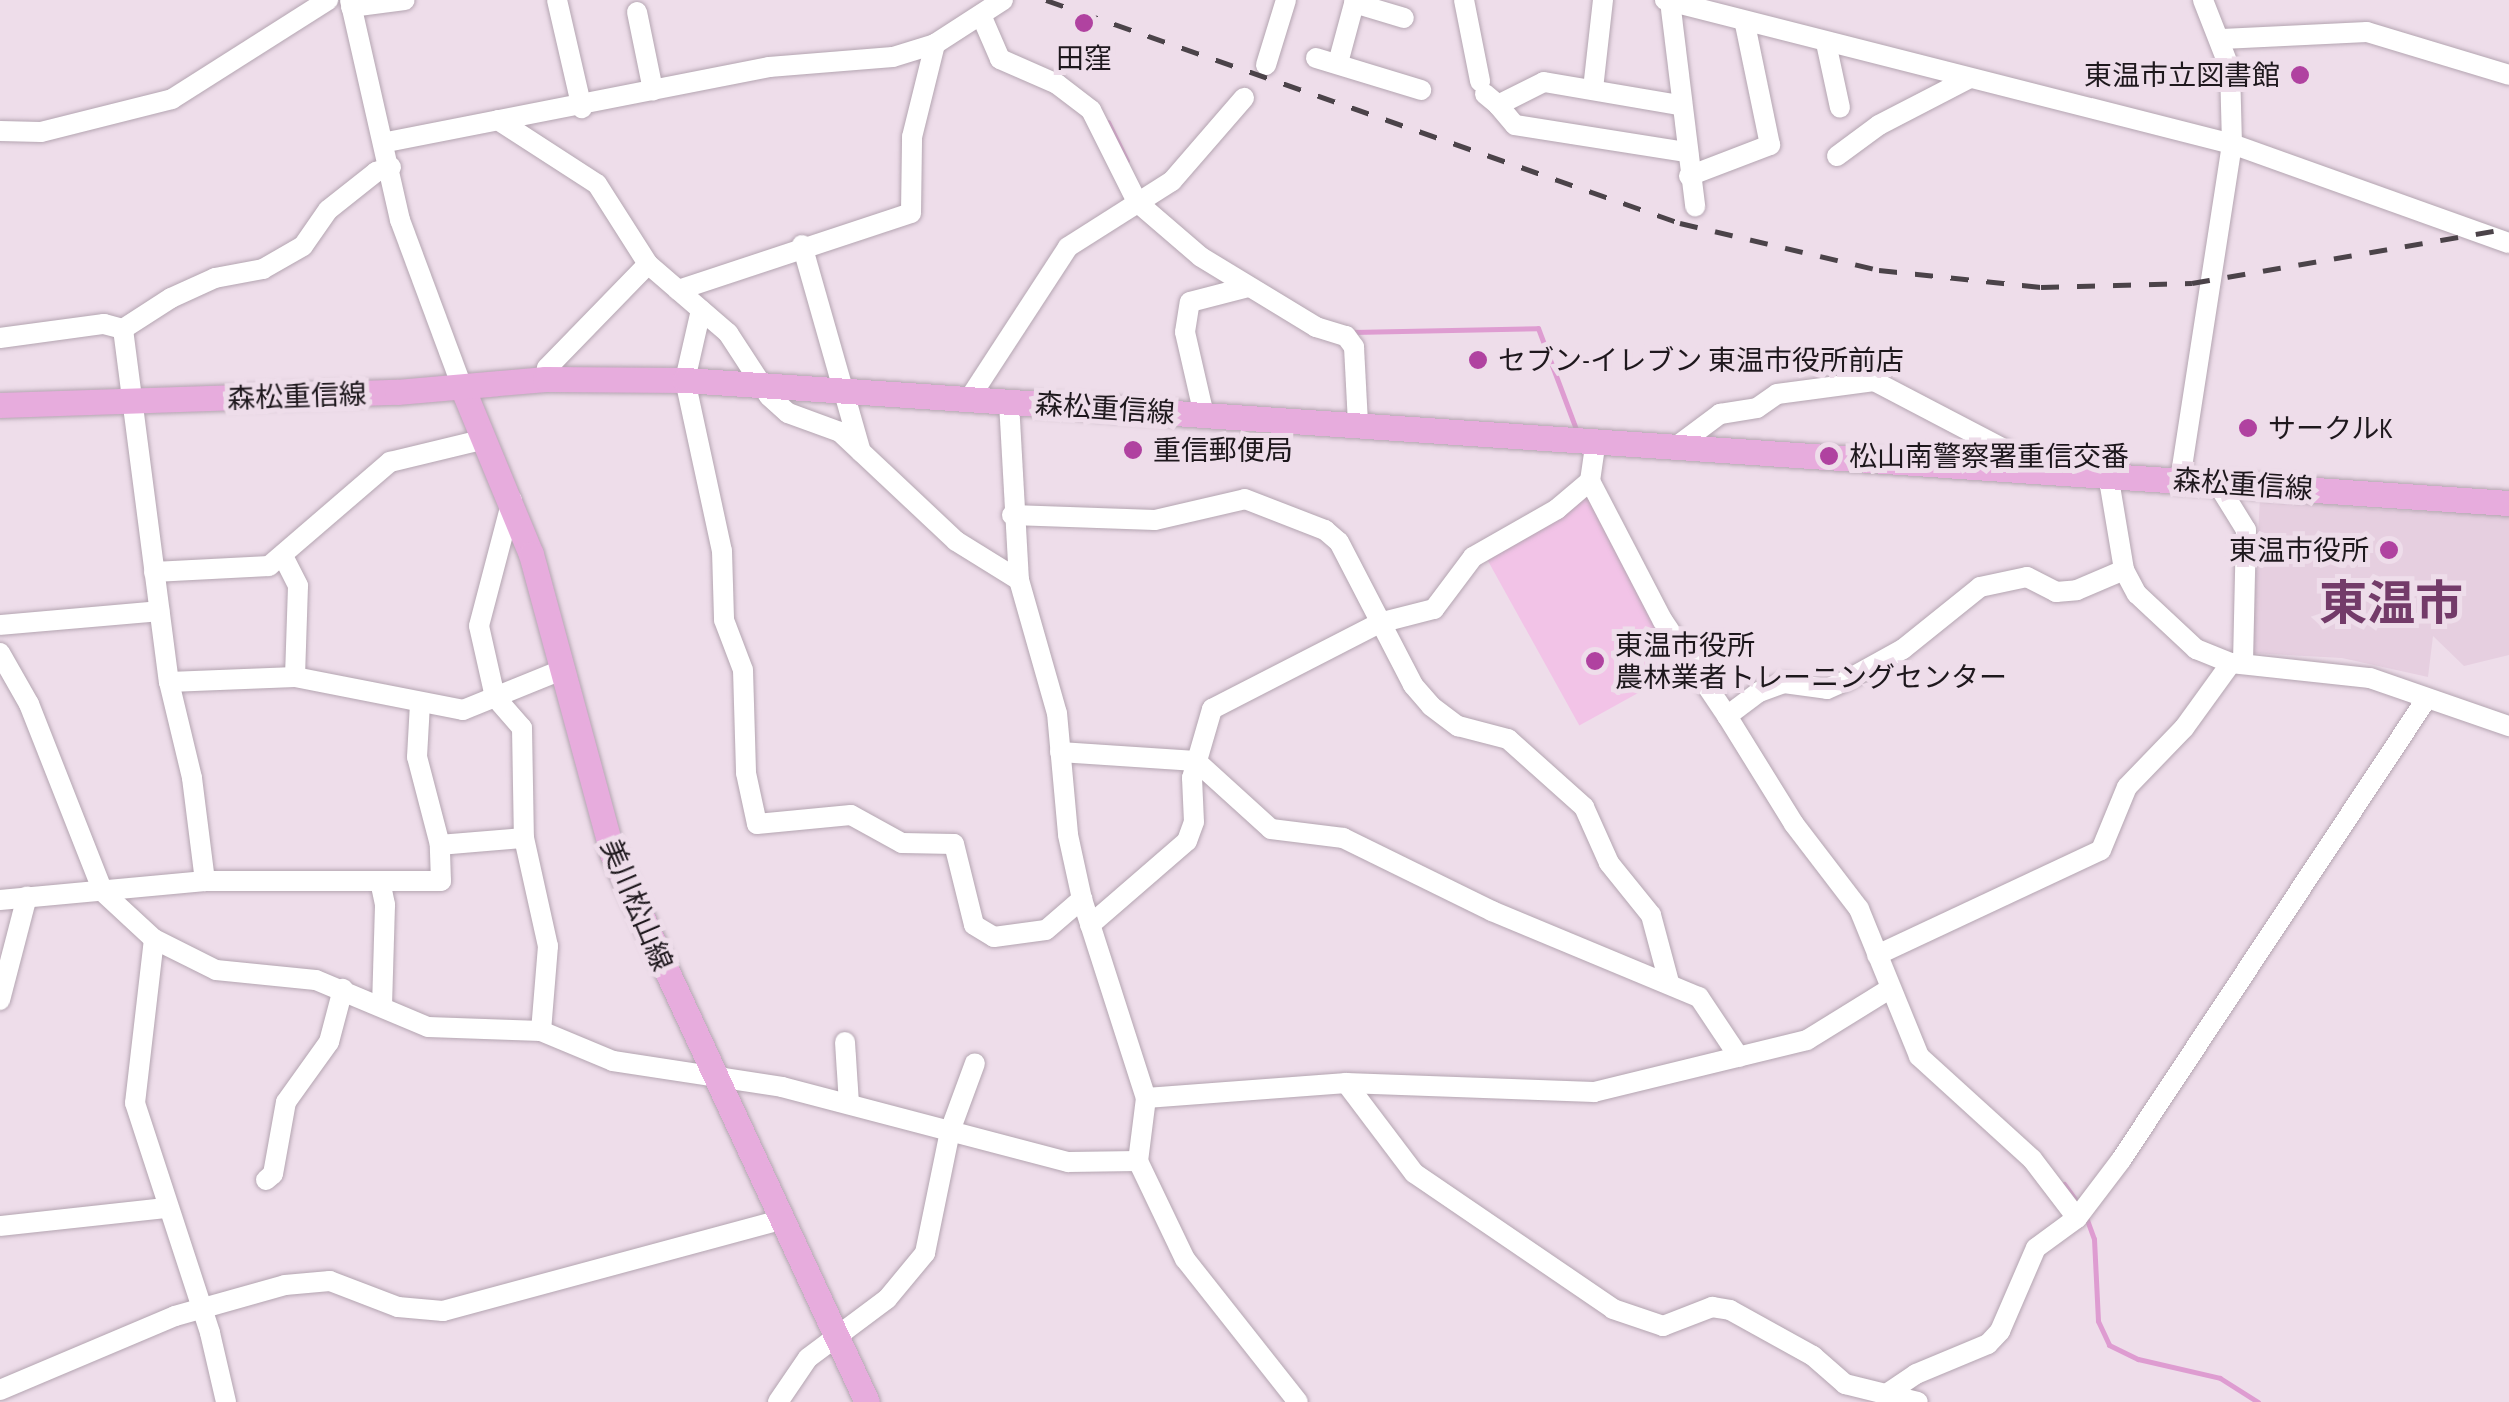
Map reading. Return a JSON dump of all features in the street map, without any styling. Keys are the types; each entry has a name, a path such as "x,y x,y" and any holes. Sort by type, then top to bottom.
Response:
{"main road":[{"name":"森松重信線","path":"0,404 136,402 462,387 545,378 685,380 2509,503"},
{"name":"美川松山線","path":"462,387 512,500 564,669 612,853 867,1402"}],"street":[{"path":"0,131 41,132 172,99 328,0"},
{"path":"405,0 350,3 387,142 410,249 462,387"},
{"path":"557,0 582,108"},
{"path":"387,142 582,108 769,67 893,57 934,44 1003,0"},
{"path":"1266,65 1286,0"},
{"path":"1464,0 1488,93 1514,124 1685,152"},
{"path":"1592,88 1603,0"},
{"path":"2180,480 2232,144 2234,106 2222,38 2203,0"},
{"path":"1695,206 1678,105 1668,1 1745,24 2232,144 2509,243"},
{"path":"1338,63 1354,2 1404,18"},
{"path":"637,12 652,90"},
{"path":"982,15 1000,59 1057,84 1091,110 1137,202 1248,287 1316,327 1346,336 1354,347 1358,424"},
{"path":"1690,176 1770,145 1745,24"},
{"path":"2222,38 2367,32 2509,75"},
{"path":"1826,42 1840,108"},
{"path":"678,290 802,245 911,212 912,137 934,44"},
{"path":"1316,58 1421,90"},
{"path":"1837,156 1879,126 1970,78"},
{"path":"1488,93 1544,82 1678,105"},
{"path":"969,399 1068,247 1172,181 1244,98"},
{"path":"498,120 596,184 648,264 728,333 760,384 788,413 827,424 956,541 1019,580"},
{"path":"0,338 104,324 123,329 171,298 216,278 263,269 303,246 328,210 376,172 391,167"},
{"path":"802,245 861,452"},
{"path":"545,378 547,368 648,264"},
{"path":"1204,415 1185,332 1190,302 1248,287"},
{"path":"702,310 685,380 722,551 724,620 743,670 746,773 757,824 834,813 865,819 902,842 954,844 974,926 994,937 1046,930 1082,900"},
{"path":"123,329 136,402 169,682 205,881"},
{"path":"1677,446 1720,414 1757,408 1777,394 1874,381 2006,450 2016,468"},
{"path":"1009,402 1016,450 1012,515 1019,580 1057,713 1082,900 1146,1098 1138,1162 1185,1259 1298,1402"},
{"path":"154,572 254,569 284,558 390,462 485,438"},
{"path":"1596,440 1590,481 1663,622 1859,909 1888,990 1919,1056 2032,1159 2077,1218"},
{"path":"2108,474 2124,570 2137,594 2196,649 2237,663 2317,667 2509,726"},
{"path":"1090,925 1188,841 1196,760 1212,709 1378,623 1434,609 1474,558 1590,481"},
{"path":"1876,955 2101,850 2127,787 2184,728 2237,663 2246,530 2217,483"},
{"path":"512,500 479,626 495,697 522,728 524,838 548,946 541,1032"},
{"path":"1012,515 1155,520 1218,502 1262,502 1311,520 1339,542 1413,685 1446,720 1508,740 1584,808 1609,863 1651,916 1669,982"},
{"path":"284,558 298,586 295,677"},
{"path":"1727,716 1759,692 1784,684 1827,690 1847,680 1903,649 1980,587 2027,577 2056,592 2077,590 2124,570"},
{"path":"0,625 159,611"},
{"path":"0,652 29,704 104,892 154,939 216,970 294,976 343,989 441,1030 541,1032 613,1062 849,1104 1068,1162 1138,1162"},
{"path":"169,682 295,677 463,710 564,669"},
{"path":"1886,1395 1916,1374 1988,1344 2036,1248 2077,1218 2427,698"},
{"path":"0,900 205,881 442,881 440,845 417,757 420,702"},
{"path":"1060,752 1196,760 1272,829 1343,838 1492,911 1699,997 1739,1057"},
{"path":"440,845 524,838"},
{"path":"380,881 386,905 382,1004"},
{"path":"0,1000 27,896"},
{"path":"154,939 135,1103 201,1308 226,1402"},
{"path":"266,1180 273,1174 286,1102 329,1042 343,989"},
{"path":"1146,1098 1346,1083 1594,1092 1807,1040 1888,990"},
{"path":"845,1042 849,1104"},
{"path":"778,1402 808,1358 887,1299 925,1253 950,1130 975,1063"},
{"path":"1346,1083 1358,1107 1414,1173 1613,1309 1663,1326 1712,1307 1730,1310 1812,1356 1845,1384 1918,1402"},
{"path":"0,1226 166,1208"},
{"path":"0,1390 201,1308 285,1284 330,1282 398,1307 443,1311 781,1220"}],"shaded area":[{"path":"1591,495 1686,666 1579,726 1484,554"},
{"path":"2260,497 2384,510 2509,514 2509,655 2464,666 2433,636 2428,677 2342,658 2252,653"}],"waterway":[{"path":"1108,122 1127,161"},
{"path":"1353,332 1538,328 1577,432"},
{"path":"2064,1184 2078,1203"},
{"path":"2086,1217 2094,1239 2098,1321 2109,1345 2138,1359 2220,1378 2258,1402"}],"railway":[{"path":"1046,0 1680,223 1879,270 2041,287 2192,283 2509,228"}],"place":[{"name":"田窪","path":"1084,23"},
{"name":"東温市立図書館","path":"2300,75"},
{"name":"セブン-イレブン 東温市役所前店","path":"1478,360"},
{"name":"サークルK","path":"2248,428"},
{"name":"重信郵便局","path":"1133,450"},
{"name":"松山南警察署重信交番","path":"1829,456"},
{"name":"東温市役所","path":"2389,550"},
{"name":"東温市役所 農林業者トレーニングセンター","path":"1595,661"}],"district":[{"name":"東温市","path":"2391,603"}]}
